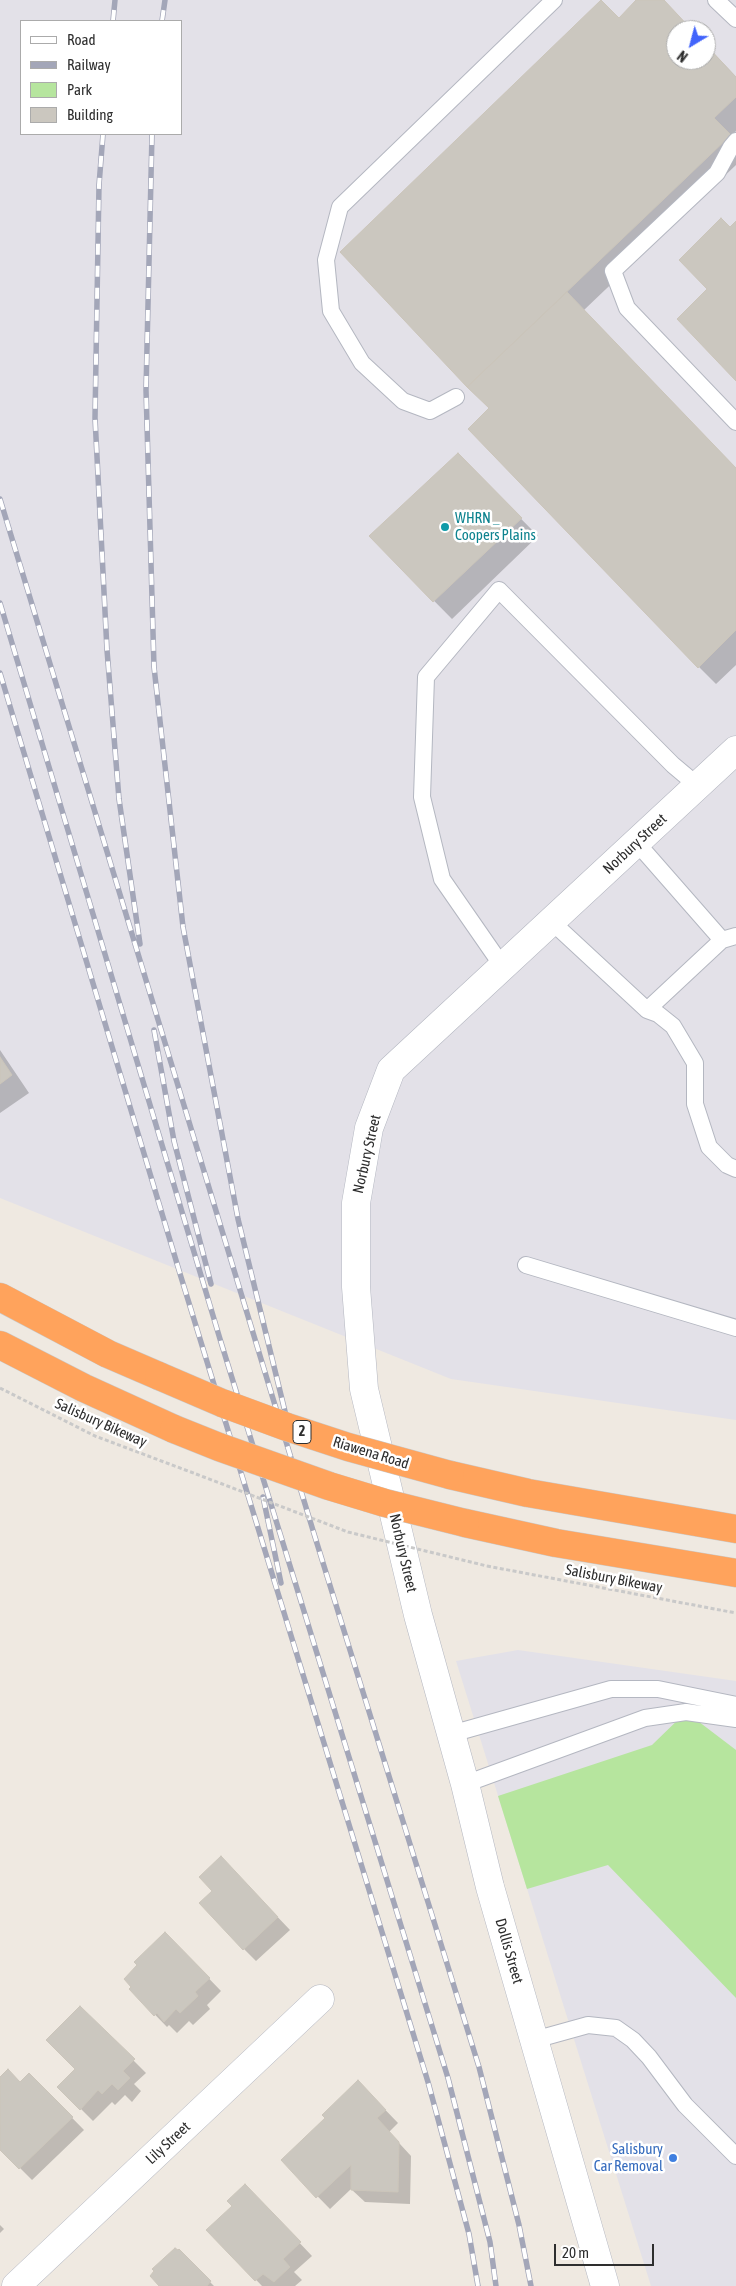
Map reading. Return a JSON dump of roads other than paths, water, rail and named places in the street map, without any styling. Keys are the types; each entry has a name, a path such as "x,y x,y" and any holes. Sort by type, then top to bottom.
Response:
{"highway":[{"name":"Riawena Road","path":"0,1298 108,1354 222,1403 295,1430 450,1475 528,1493 736,1529"},
{"path":"0,1345 84,1388 174,1429 329,1486 385,1503 464,1523 556,1543 736,1573"}],"street":[{"name":"Norbury Street","path":"418,1615 364,1389 356,1287 356,1203 369,1128 391,1070 736,750"},
{"name":"Dollis Street","path":"418,1615 465,1784 490,1887 605,2286"},
{"name":"Lily Street","path":"16,2286 320,1999"}],"lane":[{"path":"456,397 430,412 403,402 362,363 331,311 326,260 340,207 554,0"},
{"path":"716,0 736,18"},
{"path":"736,141 717,173 613,271 627,308 736,422"},
{"path":"503,967 442,879 422,797 426,677 499,590 673,765 698,786"},
{"path":"637,843 729,938 647,1010"},
{"path":"552,922 647,1010 658,1014 673,1026 695,1063 695,1104 708,1147 727,1165 736,1169"},
{"path":"526,1265 736,1328"},
{"path":"451,1734 611,1689 658,1689 736,1705"},
{"path":"465,1784 645,1718 686,1712 736,1718"},
{"path":"534,2040 588,2025 616,2028 643,2051 685,2105 736,2156"}],"railway":[{"path":"113,20 115,0"},
{"path":"162,20 165,0"},
{"path":"103,135 99,185 95,418 107,650 119,799 140,944"},
{"path":"152,135 146,390 154,667 183,927 238,1219 289,1428"},
{"path":"0,499 315,1537 479,2067 519,2225 531,2286"},
{"path":"0,603 220,1339 448,2078 490,2242 496,2286"},
{"path":"0,673 181,1277 428,2082 469,2234 478,2286"},
{"path":"154,1030 174,1141 211,1284"},
{"path":"263,1497 281,1583"}],"place":[{"name":"WHRN _ Coopers Plains","path":"445,527"},
{"name":"Salisbury Car Removal","path":"673,2158"}]}
